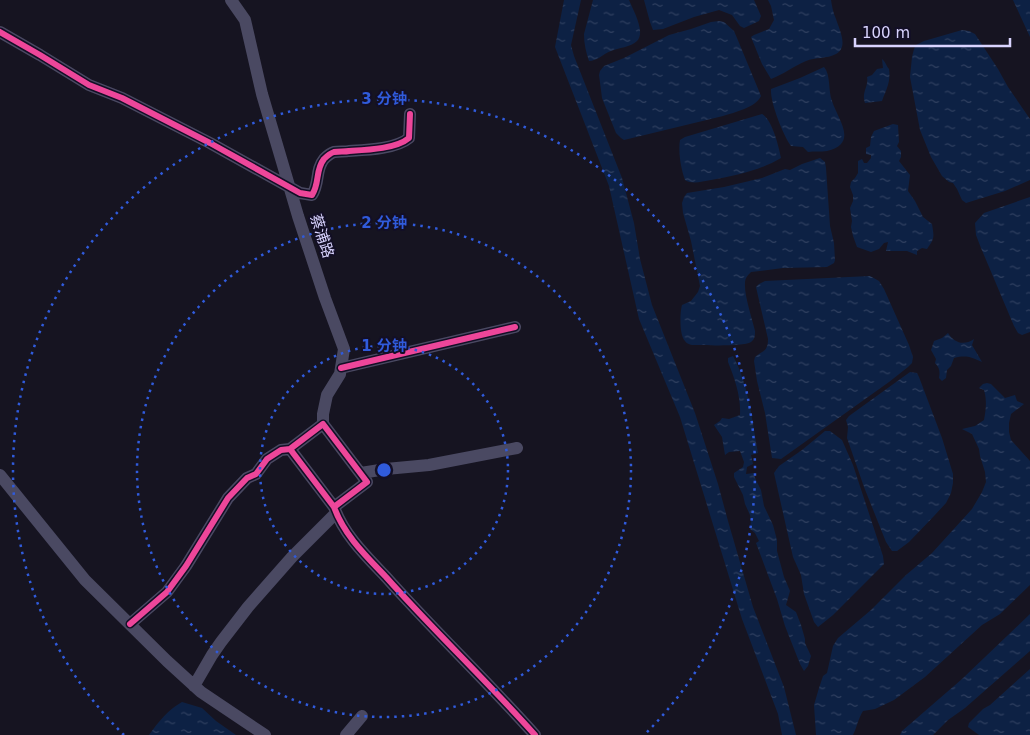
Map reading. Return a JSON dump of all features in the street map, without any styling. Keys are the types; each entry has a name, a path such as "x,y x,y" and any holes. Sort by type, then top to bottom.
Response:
{"street":[{"name":"蔡浦路","path":"231,0 245,20 262,94 289,186 325,298 344,349 340,374 327,394 323,414 324,424"},
{"path":"0,32 89,85 122,98 210,143 300,193 312,195 316,188 319,167 326,157 333,152 365,150 404,142 409,138 410,114"},
{"path":"341,368 515,327"},
{"path":"130,624 167,592 186,566 228,498 248,478 256,474 267,459 281,450 290,449 324,424 367,482 335,510 248,607 212,655 194,686"},
{"path":"360,473 386,468 429,465 517,448"},
{"path":"290,449 335,510 338,519 351,538 410,605 536,735"},
{"path":"0,475 85,580 167,661 194,686 265,735"},
{"path":"346,735 362,716"}],"water":[{"path":"564,0 581,0 571,45 574,56 622,178 652,305 695,413 718,484 753,607 784,687 796,735 782,735 778,714 742,619 680,417 639,319 609,186 555,47"},
{"path":"593,0 629,0 638,21 640,32 637,41 634,43 589,61 585,48 584,34"},
{"path":"644,0 754,0 761,16 759,21 744,28 740,26 732,15 719,10 663,29 653,30"},
{"path":"768,0 831,0 843,42 840,51 832,56 806,61 771,79 762,64 751,37 769,29 774,20"},
{"path":"1013,0 1030,0 1030,37"},
{"path":"719,21 724,22 734,31 761,96 758,100 744,109 723,116 624,140 621,138 616,133 602,98 599,75 604,66 669,35"},
{"path":"962,30 975,34 1030,119 1030,180 1005,191 966,203 962,200 953,183 942,176 931,157 920,130 910,77 912,57 916,45"},
{"path":"882,59 889,69 889,78 882,101 865,103 864,96 867,77 872,75 877,69 883,68"},
{"path":"824,67 828,74 831,97 844,130 844,137 837,147 827,151 808,152 803,147 791,146 788,141 775,110 771,89"},
{"path":"762,114 772,127 781,158 748,172 729,177 698,182 685,180 680,160 680,140"},
{"path":"893,124 898,125 899,142 897,146 901,151 899,161 910,175 908,191 923,217 932,224 933,240 927,249 922,248 917,251 917,255 907,251 886,251 888,242 871,252 857,247 851,227 850,208 853,195 850,187 851,182 858,173 858,161 862,159 864,163 867,163 871,158 871,155 866,154 866,148 870,146 874,131"},
{"path":"820,158 825,162 826,168 830,226 834,243 834,263 827,267 783,268 751,272 746,280 745,288 755,331 752,341 747,344 732,345 692,345 687,343 683,338 681,329 682,305 691,301 700,286 683,213 682,203 684,197 687,193 724,187 762,178 785,169 790,170"},
{"path":"1030,197 1030,332 1022,335 1018,333 1014,326 981,248 976,235 975,223 984,213"},
{"path":"870,276 879,281 884,289 909,345 913,357 912,363 889,382 781,459 772,458 754,361 755,357 766,349 768,343 756,287 765,281"},
{"path":"948,333 956,341 963,343 974,339 972,345 982,362 968,357 954,358 947,370 946,378 942,381 939,378 939,370 935,363 936,359 931,350 934,341"},
{"path":"733,356 743,379 758,453 751,455 753,464 747,467 746,474 754,473 761,490 764,506 773,525 777,540 777,551 790,591 786,605 796,612 811,656 808,666 804,671 785,626 756,543 759,541 755,533 750,529 750,515 734,477 734,473 743,467 744,462 740,451 729,452 725,455 722,437 714,425 722,418 729,419 740,415 737,388 728,362 728,358"},
{"path":"910,372 917,373 919,377 942,438 953,474 953,483 946,503 909,542 897,551 892,551 886,542 864,487 847,438 848,427 846,420"},
{"path":"987,383 991,384 1005,398 1015,395 1017,401 1024,404 1011,414 1009,432 1011,440 1030,461 1030,585 1000,614 982,625 925,677 894,700 875,709 863,711 853,735 816,735 814,705 823,676 827,673 833,646 838,638 932,553 972,509 982,492 986,482 979,449 972,434 962,429 975,426 984,420 986,398 984,390 979,388"},
{"path":"825,431 830,431 842,440 853,465 884,564 833,615 818,627 814,622 804,594 801,575 793,557 774,473 779,466"},
{"path":"1030,614 1030,651 965,708 948,720 933,735 900,735 902,731 962,679"},
{"path":"1030,669 1030,735 979,735 968,727 969,723 983,709"},
{"path":"182,702 202,708 236,735 149,735 164,716"}],"cycle path":[{"path":"0,32 89,85 122,98 210,143 300,193 312,195 321,163 333,152 389,147 409,138 410,114"},
{"path":"341,368 515,327"},
{"path":"130,624 167,592 186,566 228,498 247,478 256,474 267,459 281,450 290,449 323,424 367,482 334,507 290,449"},
{"path":"334,507 344,527 363,553 535,735"}]}
